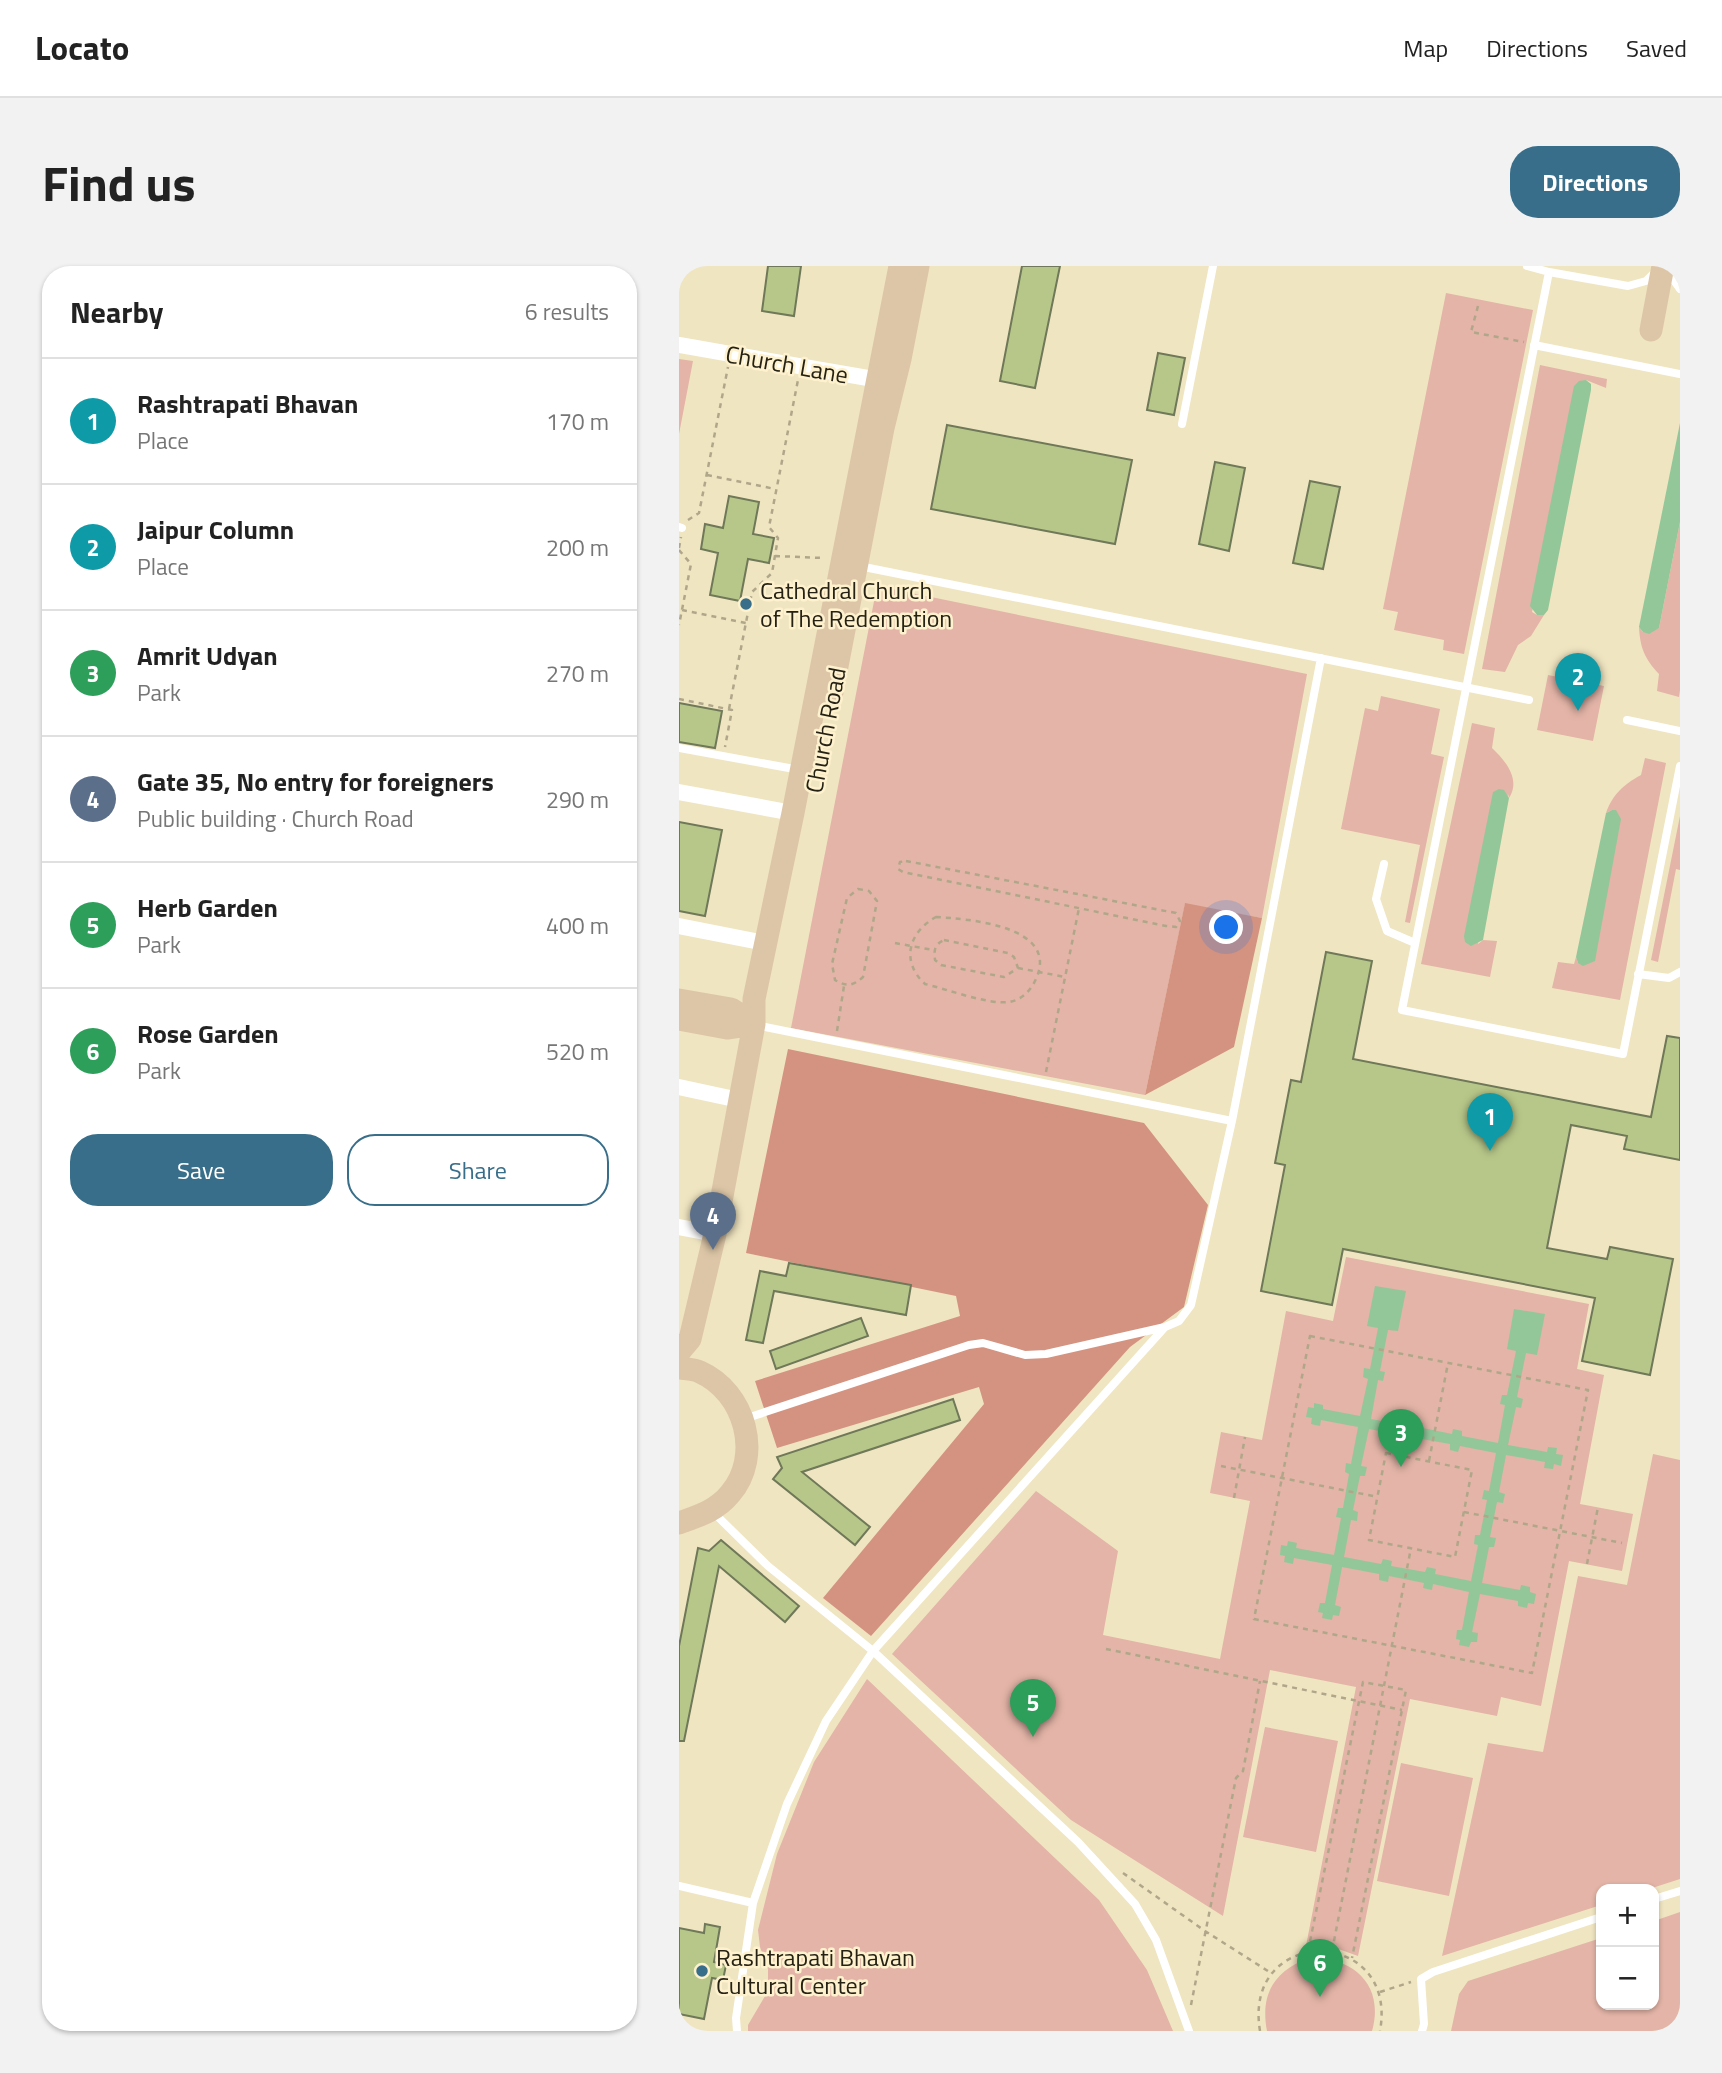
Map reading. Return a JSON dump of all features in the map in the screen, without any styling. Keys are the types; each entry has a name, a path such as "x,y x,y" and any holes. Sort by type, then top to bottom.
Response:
{"street":[{"name":"Church Road","path":"754,1024 769,1001 808,763 850,562 883,428 885,381 900,266"},
{"name":"Church Road","path":"885,381 918,266"},
{"path":"1651,330 1663,266"},
{"name":"Church Lane","path":"679,345 885,381"},
{"name":"Church Road","path":"689,1370 684,1346 715,1234 754,1024 754,999 765,943 793,813 808,763"},
{"path":"679,792 793,813"},
{"path":"679,926 765,943"},
{"path":"679,1000 731,1009 754,1024"},
{"path":"679,1019 727,1028 754,1024"},
{"path":"679,1087 739,1100"},
{"path":"679,1227 715,1234"},
{"path":"679,1523 712,1511 731,1493 743,1471 748,1445 744,1419 727,1391 689,1370"}],"lane":[{"path":"1182,424 1213,266"},
{"path":"1527,266 1628,286 1646,281 1663,266 1680,289"},
{"path":"1549,272 1402,1010 1623,1054 1680,766"},
{"path":"1534,345 1680,374"},
{"path":"850,562 1529,700"},
{"path":"744,1419 969,1345 983,1343 1025,1355 1046,1354 1165,1327 1179,1321 1191,1305 1232,1121 1321,658"},
{"path":"1627,720 1680,731"},
{"path":"679,748 723,757 808,763"},
{"path":"1384,864 1376,899 1387,931 1415,943"},
{"path":"1638,975 1669,978 1680,972"},
{"path":"754,1024 1232,1121"},
{"path":"737,2031 736,2018 753,1903 787,1804 825,1720 873,1651 1165,1327"},
{"path":"712,1511 768,1566 873,1651 1078,1842 1135,1904 1156,1940 1189,2031"},
{"path":"679,1886 753,1903"},
{"path":"1659,1897 1680,1891"},
{"path":"1422,2031 1424,2024 1421,1979 1433,1972 1596,1919"}],"path":[{"path":"1478,306 1471,332 1534,345"},
{"path":"679,625 691,564 679,549 681,527 699,513 731,354"},
{"path":"723,757 732,710 729,709 753,592 772,573 778,538 769,527 801,366"},
{"path":"706,475 777,489"},
{"path":"775,556 850,562"},
{"path":"682,610 746,623"},
{"path":"679,699 729,709"},
{"path":"906,861 1177,914 1180,922 1176,927 1166,926 1079,908 903,872 898,869 900,862 906,861"},
{"path":"854,890 869,891 877,901 863,977 856,984 844,985 835,980 832,964 847,898 854,890"},
{"path":"1044,1083 1079,908"},
{"path":"936,917 1010,929 1030,939 1039,953 1039,972 1033,987 1023,997 1009,1002 994,1001 925,984 918,978 912,964 911,946 914,936 936,917"},
{"path":"1018,968 1014,957 1008,953 944,940 937,944 934,950 935,960 941,965 1004,977 1018,968 1065,977"},
{"path":"895,943 934,950"},
{"path":"835,1041 844,985"},
{"path":"1310,1336 1448,1363 1588,1390 1532,1674 1254,1619 1310,1336"},
{"path":"1429,1461 1448,1363"},
{"path":"1234,1497 1245,1437"},
{"path":"1386,1453 1429,1461 1472,1470 1455,1557 1369,1540 1386,1453"},
{"path":"1221,1466 1378,1497"},
{"path":"1587,1564 1598,1507"},
{"path":"1464,1512 1622,1543"},
{"path":"1332,1951 1411,1548"},
{"path":"1106,1649 1402,1710"},
{"path":"1184,2017 1191,2005 1236,1778 1243,1770 1260,1681"},
{"path":"1308,1951 1363,1682 1406,1690 1352,1958"},
{"path":"1121,1872 1271,1973"},
{"path":"1260,2031 1257,2013 1260,1992 1271,1973 1287,1959 1308,1951 1332,1951 1352,1958 1369,1973 1380,1992 1383,2014 1380,2031"},
{"path":"1380,1992 1421,1979"}],"shaded area":[{"path":"1446,293 1533,310 1464,654 1443,650 1444,640 1394,630 1398,612 1383,609"},
{"path":"679,359 693,361 679,434"},
{"path":"1540,365 1607,379 1606,388 1586,380 1532,612 1544,615 1531,636 1518,645 1505,672 1482,669"},
{"path":"1586,380 1591,384 1591,390 1548,610 1544,615 1537,615 1530,606 1574,386 1579,381"},
{"path":"1680,423 1680,522 1659,628 1649,634 1639,627"},
{"path":"1680,522 1679,697 1657,691 1659,674 1644,653 1639,627 1643,632 1659,628"},
{"path":"877,586 1307,674 1262,918 1185,904 1145,1095 791,1028"},
{"path":"1548,675 1604,686 1593,741 1537,730"},
{"path":"1381,696 1440,709 1431,754 1444,757 1410,923 1405,922 1420,845 1341,829 1365,708 1378,711"},
{"path":"1472,723 1495,728 1492,748 1507,765 1513,778 1478,944 1483,940 1497,941 1490,977 1421,964"},
{"path":"1645,758 1666,763 1620,1000 1552,988 1558,962 1574,964 1576,957 1578,963 1612,810 1606,813 1619,791 1641,775"},
{"path":"1504,790 1509,798 1483,940 1471,946 1465,942 1464,936 1493,792"},
{"path":"1616,810 1621,819 1595,961 1583,966 1578,963 1576,957 1606,813"},
{"path":"1680,816 1680,870 1676,869 1658,962 1651,960"},
{"path":"1185,903 1262,918 1234,1047 1145,1095"},
{"path":"788,1049 1144,1123 1208,1205 1184,1307 1130,1347 871,1636 823,1598 984,1404 979,1387 777,1448 755,1381 960,1316 956,1296 746,1253"},
{"path":"1346,1257 1589,1304 1577,1369 1604,1375 1580,1504 1633,1514 1622,1571 1569,1561 1541,1706 1501,1697 1497,1716 1410,1699 1358,1956 1330,1946 1306,1946 1356,1687 1270,1670 1223,1916 1071,1820 892,1654 1036,1491 1118,1551 1103,1635 1220,1659 1250,1501 1210,1493 1221,1432 1262,1440 1286,1311 1333,1321"},
{"path":"1375,1286 1406,1291 1398,1331 1388,1330 1380,1371 1385,1372 1383,1381 1378,1380 1371,1419 1408,1426 1409,1421 1418,1422 1418,1427 1452,1434 1453,1429 1462,1431 1462,1436 1498,1443 1505,1405 1500,1404 1502,1395 1507,1395 1516,1351 1507,1349 1514,1309 1545,1314 1537,1355 1526,1353 1517,1397 1523,1399 1521,1408 1516,1407 1508,1445 1547,1452 1548,1447 1557,1448 1556,1454 1563,1455 1561,1466 1554,1464 1553,1469 1544,1468 1545,1462 1506,1455 1499,1492 1505,1494 1503,1503 1497,1502 1490,1537 1496,1538 1494,1547 1489,1547 1482,1583 1520,1590 1521,1585 1530,1587 1530,1592 1536,1594 1534,1604 1528,1603 1527,1608 1518,1606 1518,1601 1480,1594 1472,1632 1478,1633 1477,1642 1471,1642 1469,1647 1459,1645 1460,1640 1456,1639 1457,1630 1462,1630 1469,1592 1433,1584 1432,1590 1423,1588 1424,1583 1389,1576 1388,1582 1379,1580 1379,1574 1342,1567 1335,1605 1341,1607 1339,1616 1333,1615 1332,1620 1322,1618 1323,1613 1318,1612 1320,1603 1325,1603 1332,1565 1294,1558 1293,1564 1284,1562 1285,1556 1280,1555 1281,1545 1287,1546 1288,1541 1297,1543 1296,1548 1334,1555 1341,1518 1336,1517 1338,1508 1343,1508 1349,1474 1345,1472 1346,1463 1351,1464 1358,1427 1321,1420 1320,1426 1311,1424 1312,1418 1306,1417 1308,1407 1314,1408 1314,1403 1323,1405 1323,1409 1360,1416 1368,1379 1363,1377 1364,1368 1370,1369 1378,1328 1367,1326","holes":["1369,1429 1406,1436 1405,1442 1414,1443 1416,1438 1450,1444 1450,1450 1458,1452 1460,1446 1496,1453 1489,1491 1484,1490 1482,1499 1487,1500 1480,1535 1475,1535 1474,1544 1478,1545 1471,1581 1435,1574 1436,1569 1427,1567 1425,1572 1391,1566 1392,1561 1383,1559 1381,1564 1344,1557 1351,1520 1357,1521 1358,1512 1353,1510 1360,1476 1365,1476 1367,1467 1361,1466"]},
{"path":"1653,1454 1680,1460 1680,1879 1659,1886 1596,1884 1596,1907 1442,1956 1488,1743 1543,1752 1578,1576 1627,1585"},
{"path":"867,1679 1099,1900 1147,1970 1173,2031 748,2031 748,2025 768,1991 768,1969 760,1947 758,1930 777,1854 814,1762"},
{"path":"1265,1727 1338,1741 1316,1852 1243,1837"},
{"path":"1401,1763 1473,1778 1449,1896 1377,1881"},
{"path":"1680,1912 1680,2031 1451,2031 1459,1994 1468,1981 1596,1940 1596,2010 1659,2010 1659,1919"},
{"path":"1309,1958 1339,1962 1362,1976 1374,2000 1372,2031 1267,2031 1266,2006 1272,1986 1287,1970"}],"building":[{"path":"768,266 801,266 794,316 762,311"},
{"path":"1022,266 1060,266 1035,388 1000,381"},
{"path":"1158,353 1185,358 1174,415 1147,410"},
{"path":"947,425 1132,460 1115,544 931,509"},
{"path":"1215,462 1245,468 1229,551 1199,544"},
{"path":"1310,481 1340,487 1323,569 1293,563"},
{"path":"729,496 759,502 753,534 774,538 769,563 748,559 740,601 710,595 718,553 701,549 705,524 723,528"},
{"path":"679,703 722,711 715,748 679,742"},
{"path":"679,822 722,830 705,916 679,911"},
{"path":"1326,952 1372,961 1353,1059 1651,1117 1667,1036 1680,1038 1680,1160 1624,1149 1627,1136 1571,1125 1547,1248 1607,1259 1610,1247 1673,1259 1650,1375 1582,1361 1595,1298 1343,1249 1332,1305 1261,1291 1285,1165 1275,1163 1291,1080 1301,1082"},
{"path":"789,1263 911,1285 906,1315 774,1291 763,1343 746,1340 760,1271 786,1276"},
{"path":"861,1318 868,1336 776,1369 770,1351"},
{"path":"953,1399 960,1420 802,1472 870,1527 855,1545 773,1479 782,1468 777,1457"},
{"path":"721,1540 799,1606 785,1622 719,1566 684,1741 679,1741 679,1646 698,1548 709,1551"},
{"name":"Rashtrapati Bhavan Cultural Center","path":"705,1924 720,1927 714,1962 726,1965 723,1980 712,1978 704,2019 679,2014 679,1928 704,1933"}],"place":[{"name":"Cathedral Church of The Redemption","path":"746,604"},
{"name":"Jaipur Column","path":"1578,711"},
{"name":"Rashtrapati Bhavan","path":"1490,1151"},
{"name":"Gate 35, No entry for foreigners","path":"713,1250"},
{"name":"Amrit Udyan","path":"1401,1467"},
{"name":"Herb Garden","path":"1033,1737"},
{"name":"Rashtrapati Bhavan Cultural Center","path":"702,1971"},
{"name":"Rose Garden","path":"1320,1997"}]}
